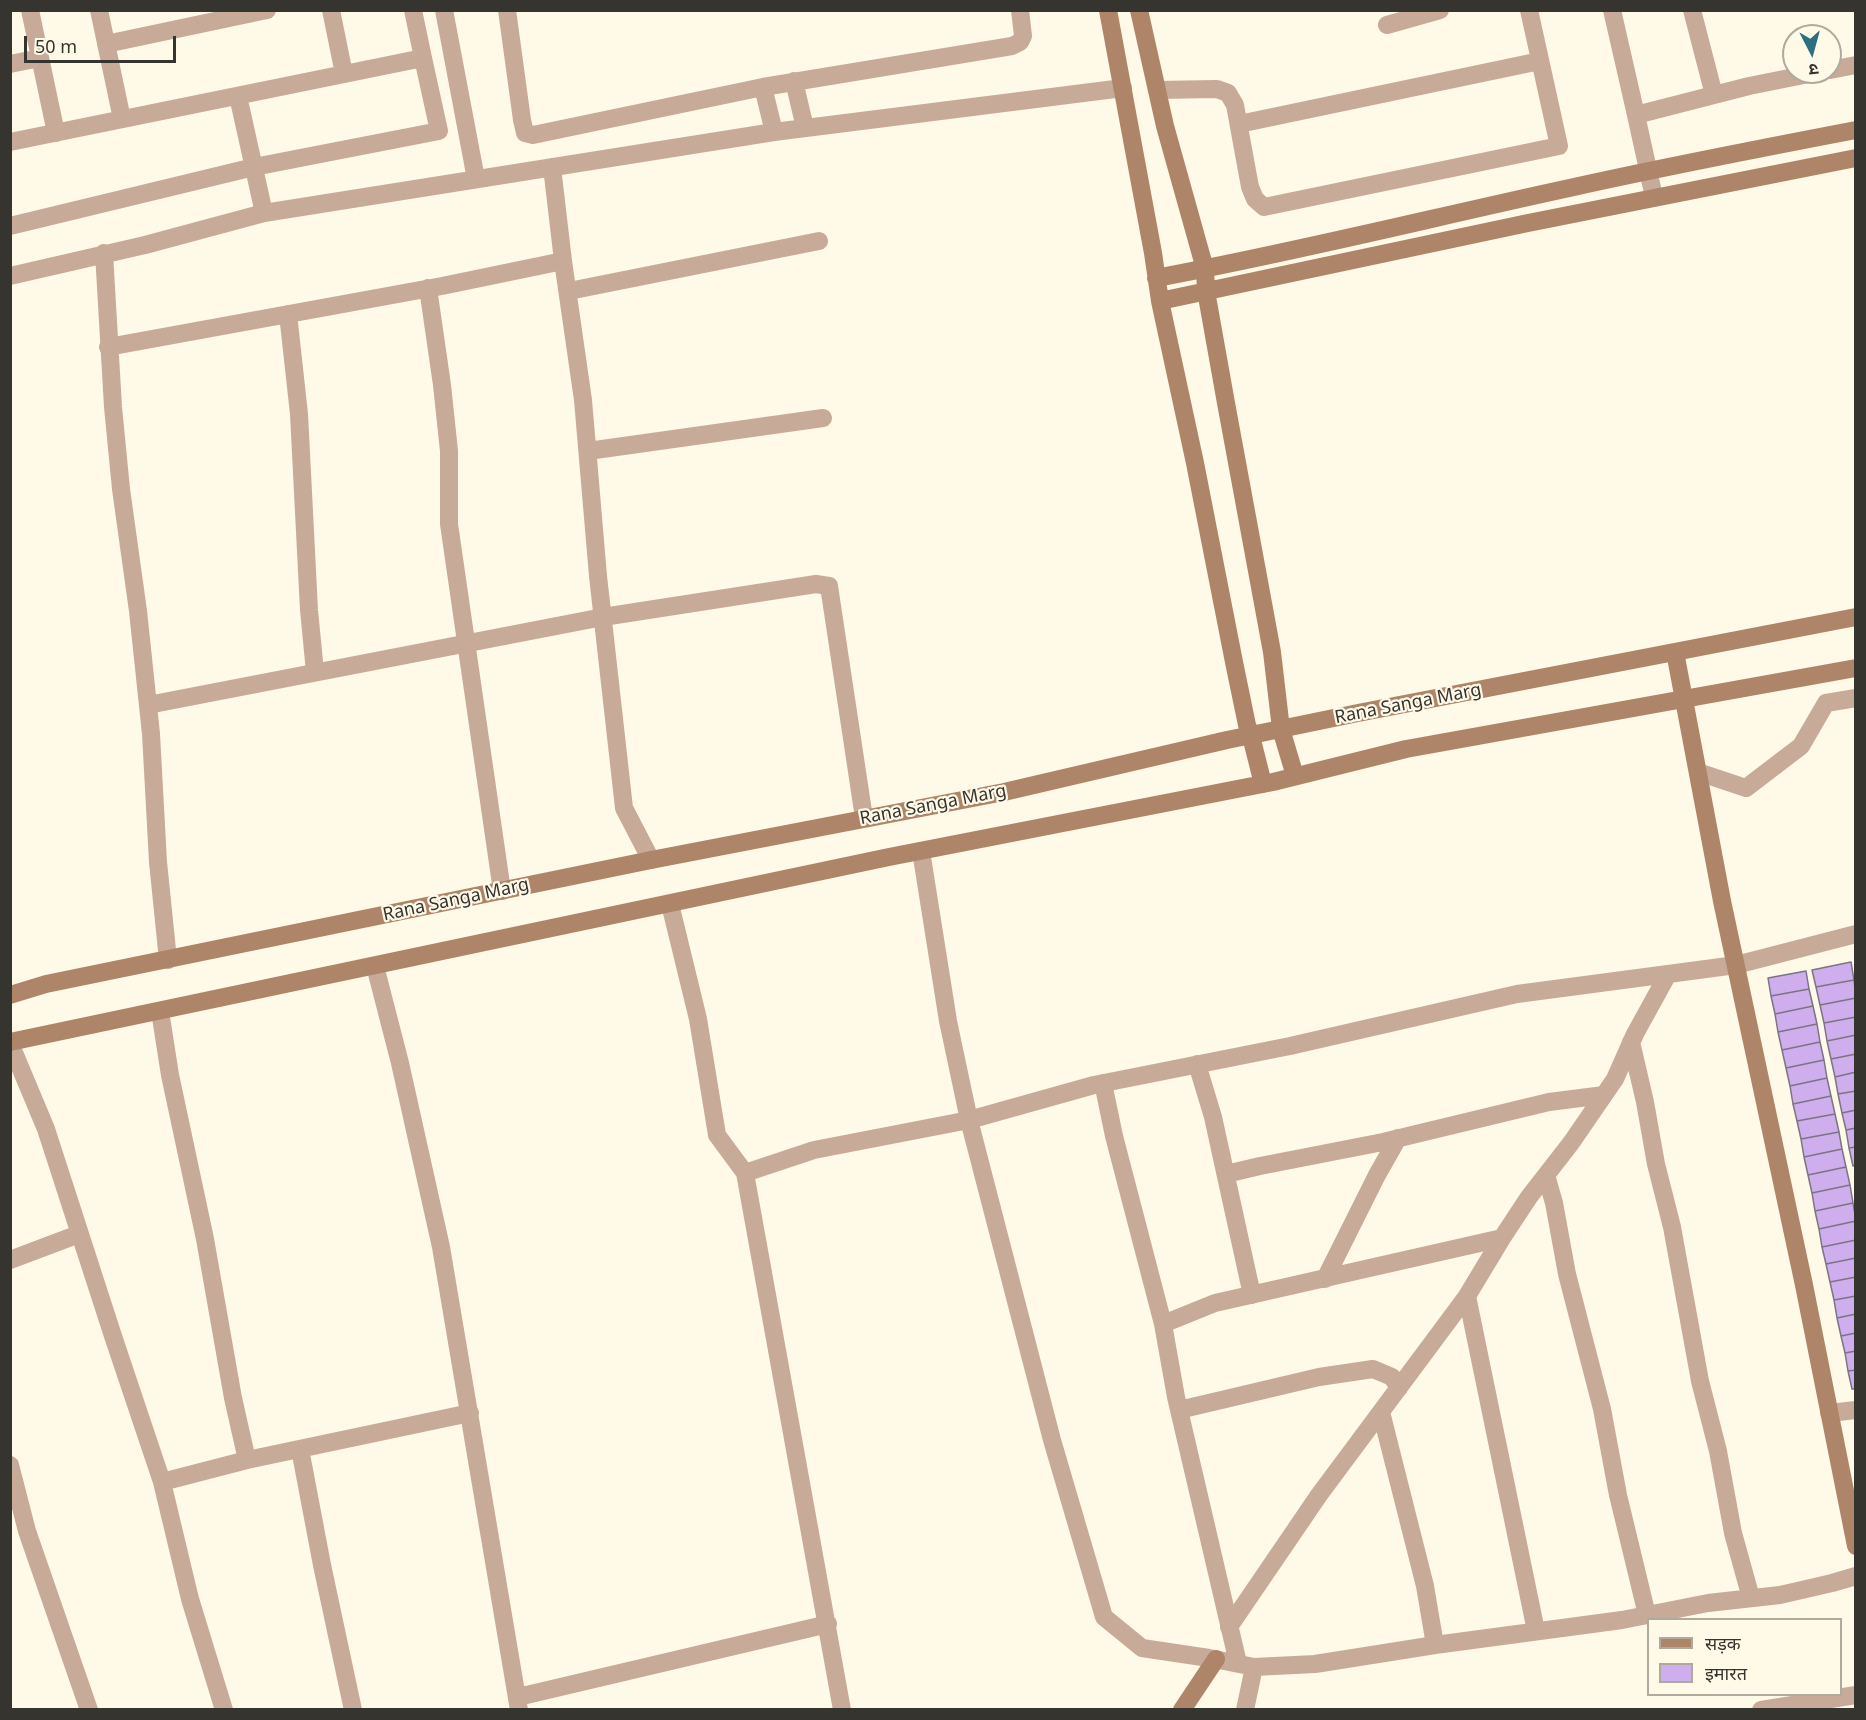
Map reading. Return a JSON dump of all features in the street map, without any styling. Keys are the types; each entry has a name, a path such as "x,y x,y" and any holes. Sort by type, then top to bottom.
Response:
{"street":[{"path":"30,10 56,133"},
{"path":"99,10 122,119"},
{"path":"106,44 267,10"},
{"path":"331,10 344,74"},
{"path":"10,226 254,167 439,130 413,10"},
{"path":"444,10 476,179"},
{"path":"507,10 522,120 525,133 533,135 794,81 1012,46 1020,42 1023,36 1020,10"},
{"path":"1108,10 1160,301 1247,725 1263,784"},
{"path":"1140,10 1165,126 1205,269 1206,291 1272,652 1281,729 1295,777"},
{"path":"1387,25 1440,10"},
{"path":"1157,90 1217,88 1228,93 1235,105 1250,187 1255,199 1264,207 1379,185 1558,146 1529,10"},
{"path":"1612,10 1654,197"},
{"path":"1692,10 1714,95"},
{"path":"10,64 40,58"},
{"path":"10,142 423,58"},
{"path":"1239,124 1540,61"},
{"path":"1636,115 1782,79"},
{"path":"794,81 805,128"},
{"path":"763,87 774,132"},
{"path":"10,276 145,245 264,213 774,132 1123,88"},
{"path":"238,96 264,213"},
{"path":"1156,278 1396,228 1574,187 1856,130"},
{"path":"1160,301 1527,223 1856,158"},
{"path":"552,167 583,400 624,808 651,860"},
{"path":"569,291 819,241"},
{"path":"104,254 108,347 121,489 148,705 158,862 168,960"},
{"path":"108,347 563,261"},
{"path":"428,288 449,451 449,524 502,891"},
{"path":"288,314 299,414 309,610 315,672"},
{"path":"588,450 823,418"},
{"path":"148,705 603,617 816,584 829,586 864,818"},
{"name":"Rana Sanga Marg","path":"10,995 46,984 651,860 1004,792 1281,729 1856,616"},
{"path":"1675,652 1736,965 1852,1514 1856,1546"},
{"path":"224,1710 190,1599 162,1482 46,1129 18,1082 10,1042 921,850 1263,784 1406,749 1856,668"},
{"path":"1698,772 1746,788 1801,746 1826,703 1856,698"},
{"path":"921,850 948,1021 969,1120 1052,1440 1104,1617 1142,1648 1246,1665 1315,1665 1435,1645 1622,1620 1708,1603 1780,1595 1856,1576"},
{"path":"670,904 698,1019 717,1135 745,1173 842,1710"},
{"path":"745,1173 814,1150 969,1120 1103,1083 1290,1046 1517,994 1736,965 1855,937"},
{"path":"375,966 400,1063 441,1247 518,1703 828,1624"},
{"path":"1229,1627 1319,1495 1467,1296 1528,1197 1571,1143 1604,1095 1668,974"},
{"path":"160,1011 170,1076 205,1239 232,1398 247,1460"},
{"path":"1631,1042 1656,1164 1672,1227 1700,1381 1718,1451 1733,1533 1750,1598"},
{"path":"1197,1064 1213,1117 1252,1295"},
{"path":"1103,1083 1114,1136 1163,1324 1179,1410 1229,1627 1246,1665 1245,1710"},
{"path":"1226,1174 1398,1138 1550,1102 1604,1095"},
{"path":"1325,1279 1398,1138"},
{"path":"1546,1175 1602,1409 1618,1495 1647,1615"},
{"path":"10,1260 79,1234"},
{"path":"1163,1324 1215,1303 1502,1238"},
{"path":"1467,1296 1536,1631"},
{"path":"1179,1410 1319,1377 1373,1369 1392,1377 1399,1388"},
{"path":"1829,1413 1856,1410"},
{"path":"1381,1412 1425,1586 1435,1645"},
{"path":"162,1482 247,1460 470,1413"},
{"path":"300,1449 352,1710"},
{"path":"10,1465 27,1531 89,1710"},
{"path":"1182,1710 1216,1659"},
{"path":"1761,1710 1856,1695"}],"building":[{"path":"1851,962 1854,980 1816,987 1812,970"},
{"path":"1806,971 1809,989 1771,996 1768,978"},
{"path":"1854,980 1856,998 1820,1005 1816,987"},
{"path":"1809,989 1813,1006 1775,1014 1771,996"},
{"path":"1856,998 1856,1017 1824,1023 1820,1005"},
{"path":"1813,1006 1817,1024 1778,1032 1775,1014"},
{"path":"1856,1017 1856,1035 1827,1041 1824,1023"},
{"path":"1817,1024 1820,1042 1782,1050 1778,1032"},
{"path":"1856,1035 1856,1054 1831,1059 1827,1041"},
{"path":"1820,1042 1824,1060 1786,1068 1782,1050"},
{"path":"1856,1054 1856,1072 1835,1077 1831,1059"},
{"path":"1824,1060 1827,1078 1790,1086 1786,1068"},
{"path":"1856,1072 1856,1091 1838,1094 1835,1077"},
{"path":"1827,1078 1831,1096 1793,1104 1790,1086"},
{"path":"1856,1091 1856,1110 1842,1113 1838,1094"},
{"path":"1831,1096 1835,1114 1797,1121 1793,1104"},
{"path":"1856,1110 1856,1128 1846,1130 1842,1113"},
{"path":"1835,1114 1839,1132 1801,1139 1797,1121"},
{"path":"1856,1128 1856,1147 1849,1148 1846,1130"},
{"path":"1839,1132 1842,1149 1804,1157 1801,1139"},
{"path":"1856,1147 1856,1166 1853,1166 1849,1148"},
{"path":"1842,1149 1846,1167 1808,1175 1804,1157"},
{"path":"1846,1167 1850,1185 1812,1193 1808,1175"},
{"path":"1850,1185 1853,1203 1815,1211 1812,1193"},
{"path":"1853,1203 1856,1221 1819,1229 1815,1211"},
{"path":"1856,1221 1856,1240 1822,1247 1819,1229"},
{"path":"1856,1240 1856,1258 1826,1264 1822,1247"},
{"path":"1856,1258 1856,1277 1830,1282 1826,1264"},
{"path":"1856,1277 1856,1296 1834,1300 1830,1282"},
{"path":"1856,1296 1856,1314 1837,1318 1834,1300"},
{"path":"1856,1314 1856,1333 1841,1336 1837,1318"},
{"path":"1856,1333 1856,1351 1845,1353 1841,1336"},
{"path":"1856,1351 1856,1370 1848,1371 1845,1353"},
{"path":"1856,1370 1856,1389 1852,1389 1848,1371"}]}
